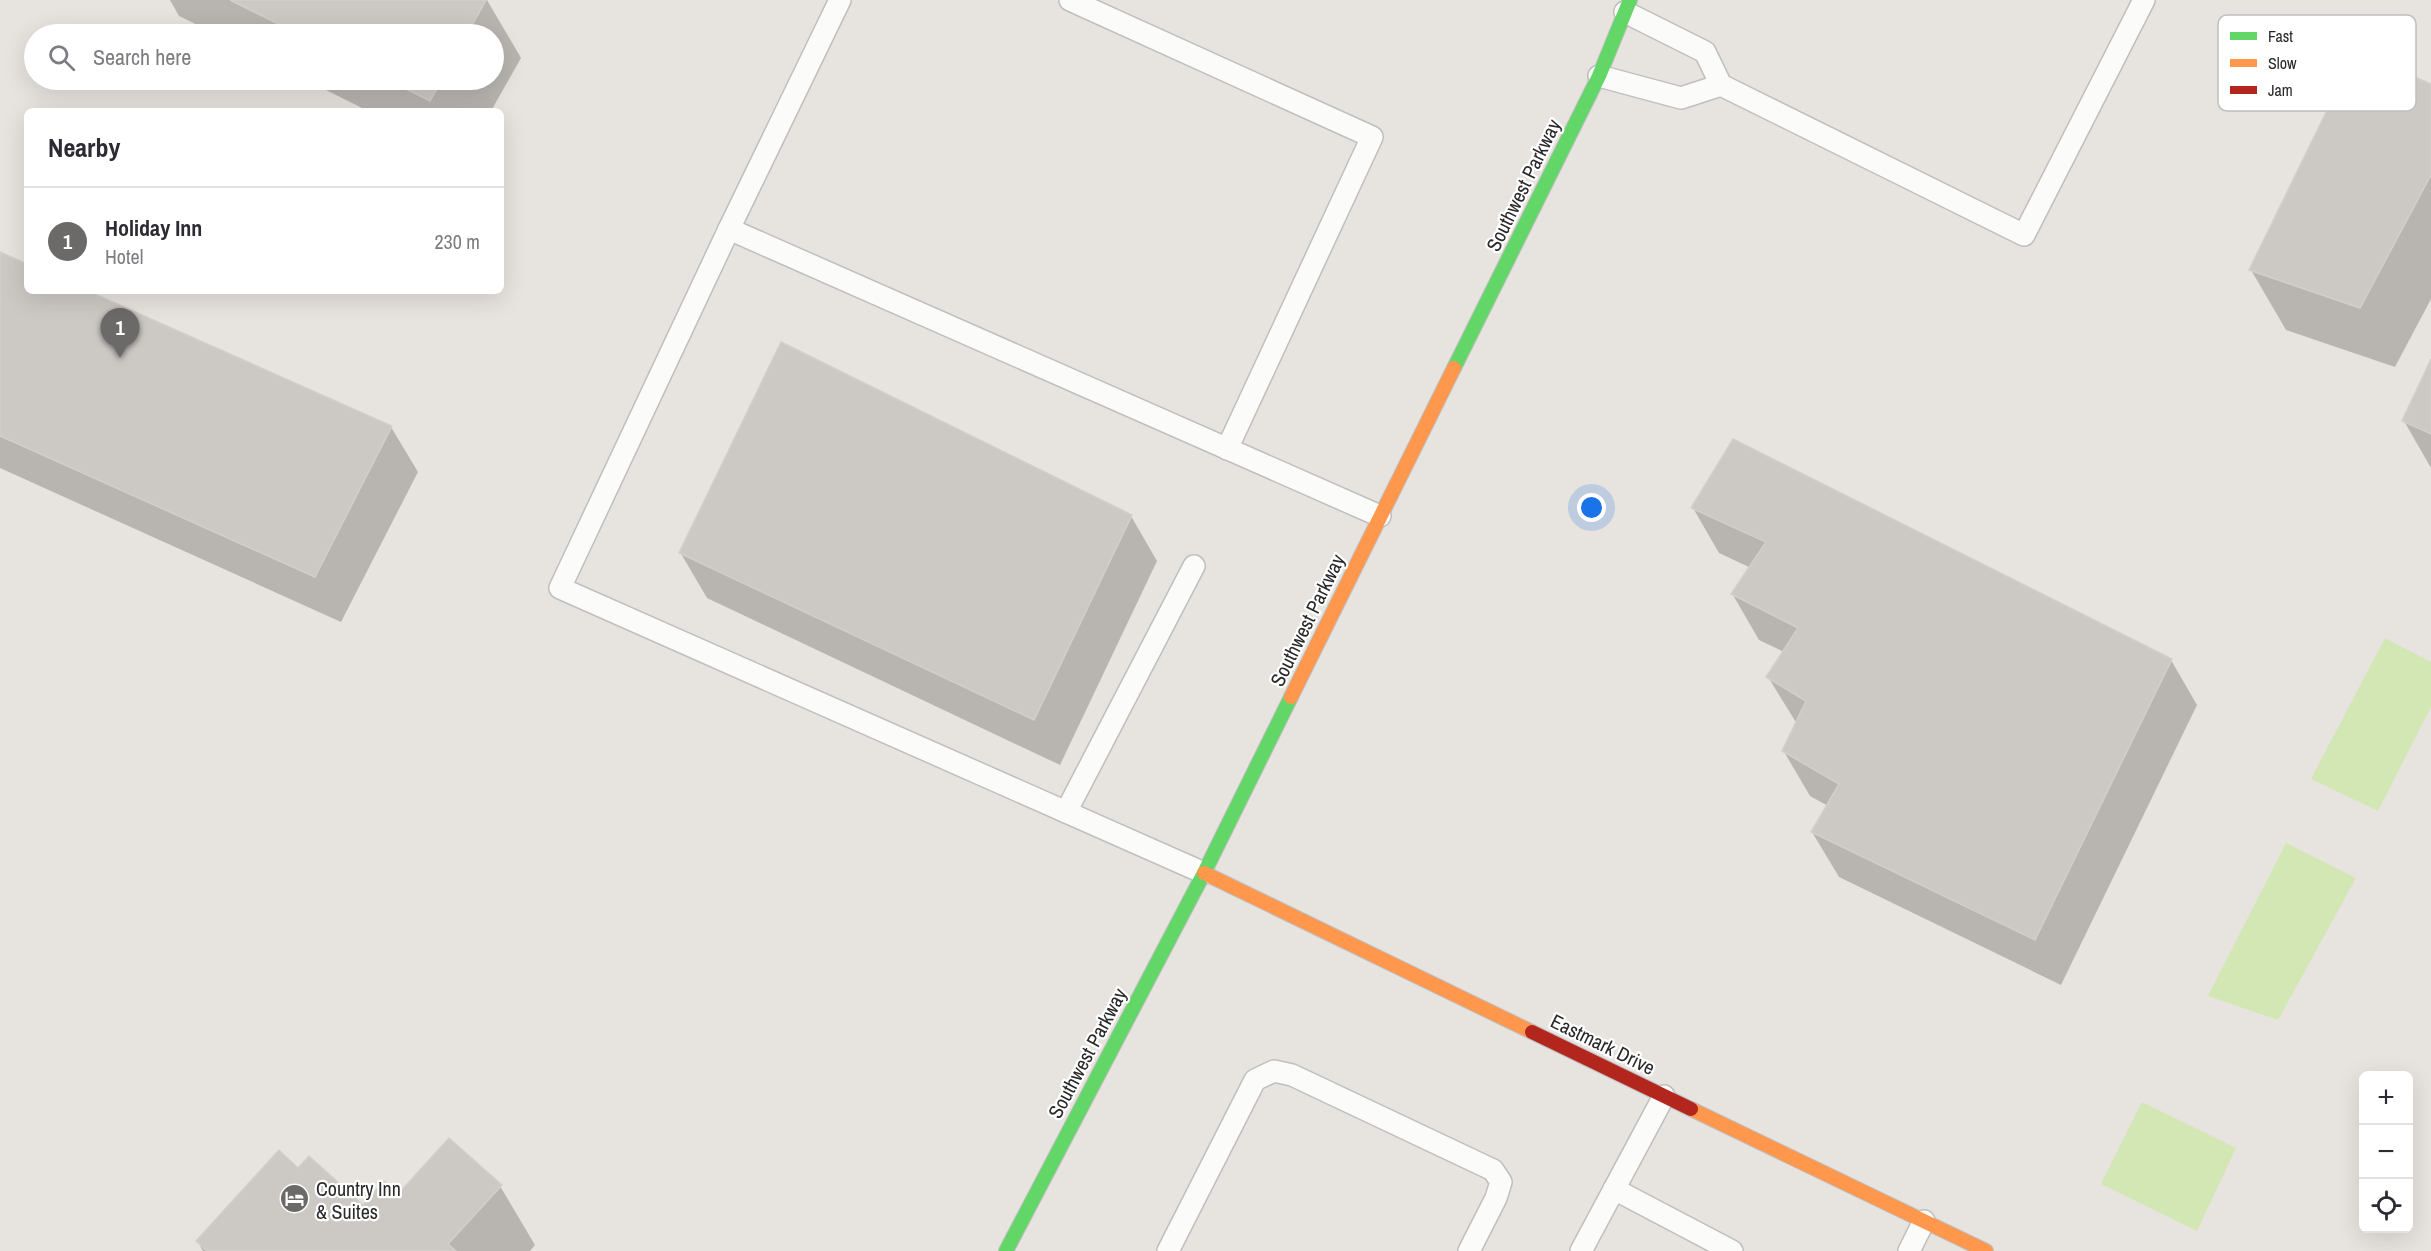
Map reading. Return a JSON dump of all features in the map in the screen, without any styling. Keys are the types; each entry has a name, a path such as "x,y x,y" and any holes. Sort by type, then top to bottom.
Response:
{"main road":[{"name":"Southwest Parkway","path":"1006,1251 1204,873 1599,76 1627,6"},
{"name":"Eastmark Drive","path":"1204,873 1986,1251"}],"lane":[{"path":"840,0 729,228 560,588 1204,873"},
{"path":"1070,0 1372,137 1227,449"},
{"path":"1627,6 1705,52 1721,85 2024,235 2144,0"},
{"path":"1599,76 1681,98 1721,85"},
{"path":"729,228 1380,516"},
{"path":"1066,812 1194,566"},
{"path":"1168,1251 1255,1080 1274,1071 1292,1075 1493,1170 1501,1182 1469,1251"},
{"path":"1581,1251 1664,1096"},
{"path":"1614,1189 1732,1251"},
{"path":"1909,1251 1924,1221"}],"green space":[{"path":"2385,638 2431,662 2431,707 2378,811 2311,779"},
{"path":"2286,843 2356,878 2278,1020 2208,996"},
{"path":"2142,1102 2236,1148 2197,1231 2101,1184"}],"building":[{"path":"230,0 486,0 473,24 279,24"},
{"path":"2416,77 2431,84 2431,175 2360,308 2249,270 2327,111 2416,111"},
{"path":"408,90 436,90 430,101"},
{"path":"0,252 24,263 24,294 95,294 392,426 315,577 0,436"},
{"path":"781,342 1132,515 1034,720 679,553"},
{"path":"2431,359 2431,434 2402,421"},
{"path":"1733,439 2172,659 2035,940 1811,832 1839,784 1782,751 1806,701 1766,677 1798,628 1731,594 1766,542 1691,508"},
{"name":"Country Inn & Suites","path":"449,1138 502,1185 448,1244 456,1251 207,1251 196,1241 279,1150 298,1168 309,1156 363,1205 384,1181 398,1194"}],"traffic: fast":[{"path":"1454,368 1599,76 1630,0"},
{"path":"1006,1251 1204,873 1291,697"}],"traffic: slow":[{"path":"1291,697 1454,368"},
{"path":"1204,873 1532,1032"},
{"path":"1691,1109 1986,1251"}],"traffic: jam":[{"path":"1532,1032 1691,1109"}],"place":[{"name":"Holiday Inn","path":"120,358"},
{"name":"Country Inn & Suites","path":"295,1199"}]}
